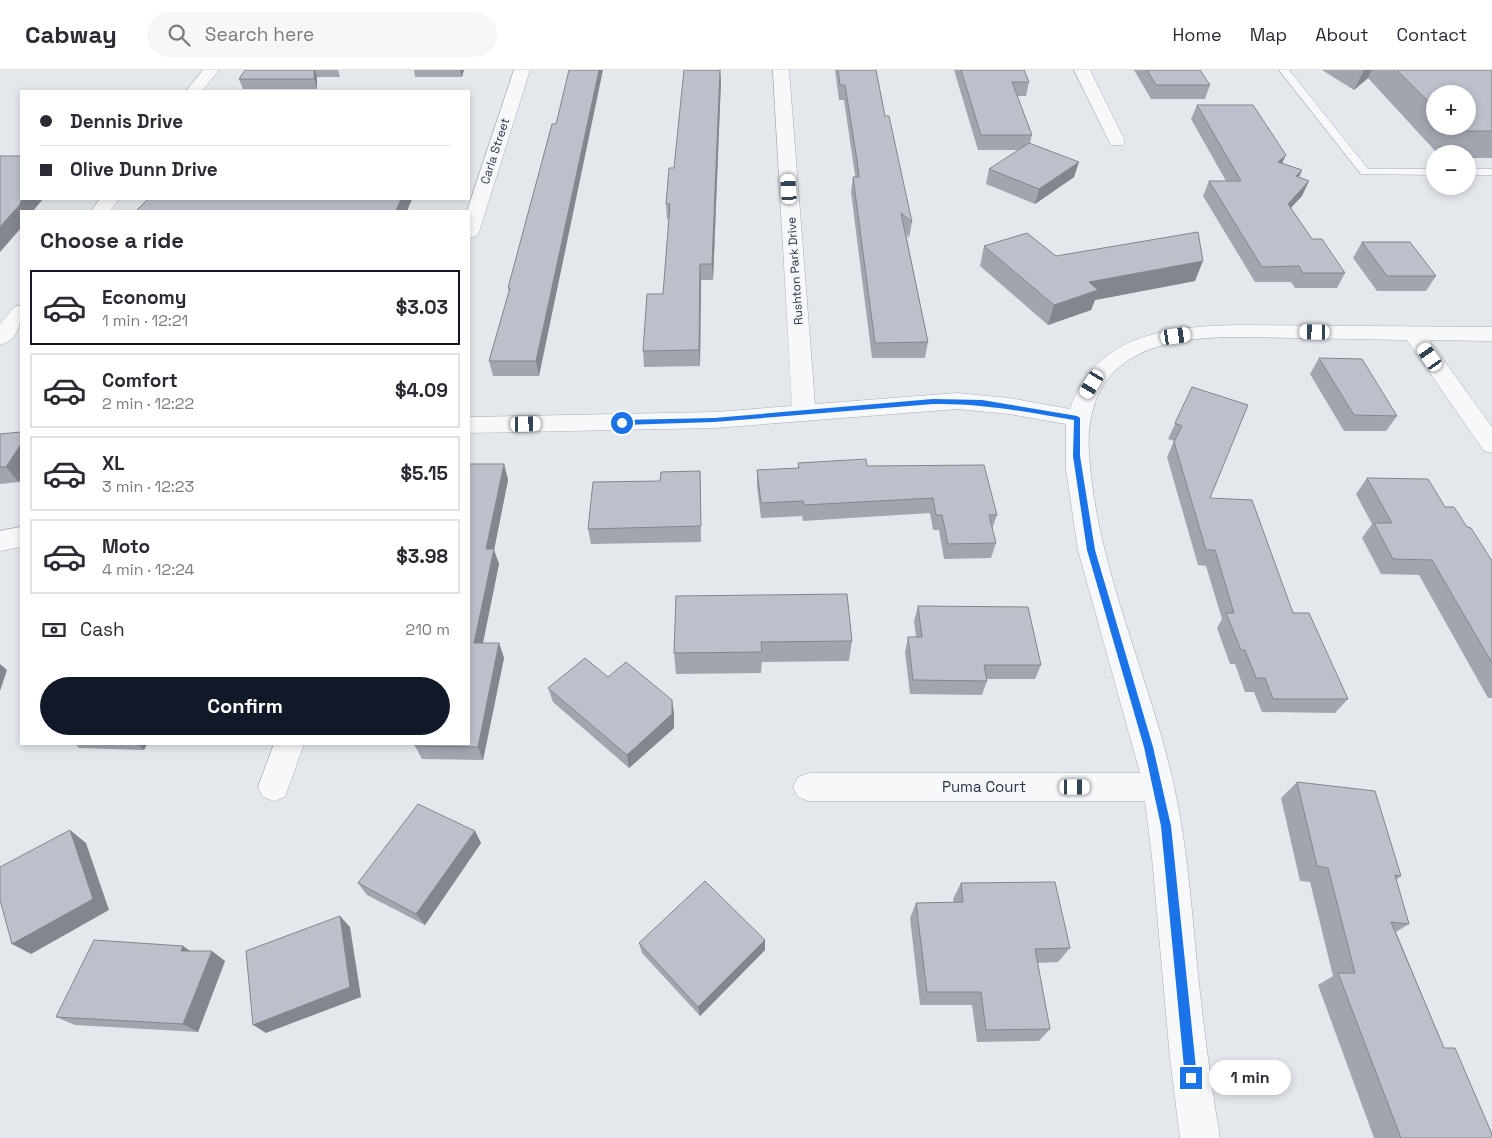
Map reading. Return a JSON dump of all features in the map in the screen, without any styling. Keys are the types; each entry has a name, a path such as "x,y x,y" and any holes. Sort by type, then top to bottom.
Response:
{"street":[{"path":"195,90 211,70"},
{"name":"Carla Street","path":"470,229 522,70"},
{"name":"Rushton Park Drive","path":"781,70 804,412"},
{"path":"1082,70 1117,141"},
{"path":"101,210 109,200"},
{"path":"0,338 20,313"},
{"path":"1200,1138 1188,1060 1168,845 1158,787 1091,550 1076,456 1077,418 1086,393 1096,375 1112,361 1130,350 1176,336 1236,331 1492,334"},
{"path":"1414,334 1492,445"},
{"path":"470,424 714,420 958,401 982,402 1077,418"},
{"path":"0,541 20,538"},
{"path":"274,788 289,745"},
{"name":"Puma Court","path":"809,787 1158,787"}],"lane":[{"path":"1284,70 1365,172 1426,172"},
{"path":"1476,172 1492,172"}],"building":[{"path":"245,70 314,70 314,79 239,79"},
{"path":"569,70 599,70 536,361 489,361 510,288 508,288 552,124 556,124"},
{"path":"684,70 720,70 712,264 700,264 699,350 643,351 647,294 663,294 670,204 666,204 669,168 674,168"},
{"path":"838,70 876,70 885,116 889,116 912,222 901,213 928,342 875,343 853,177 859,177 857,160 845,85 840,85"},
{"path":"961,70 1024,70 1029,82 1012,82 1032,135 981,135"},
{"path":"1147,70 1200,70 1210,85 1156,85"},
{"path":"1397,70 1492,70 1492,131 1476,131 1476,85 1426,85 1426,99"},
{"path":"1197,105 1253,105 1286,155 1278,162 1302,170 1296,176 1309,181 1288,204 1312,239 1322,239 1345,273 1303,273 1299,266 1262,267 1209,181 1241,181"},
{"path":"1029,143 1079,162 1039,189 989,169"},
{"path":"0,156 20,156 20,200 22,200 0,227"},
{"path":"147,200 401,200 396,210 137,210"},
{"path":"1198,232 1203,261 1089,282 1098,290 1054,305 984,246 1027,233 1056,256"},
{"path":"1362,242 1410,242 1436,276 1387,276"},
{"path":"1319,358 1362,359 1397,416 1354,415"},
{"path":"1192,387 1248,405 1210,498 1252,500 1293,613 1309,613 1348,699 1273,699 1265,678 1256,678 1245,650 1241,650 1226,613 1234,613 1215,550 1206,550 1174,442 1182,426 1175,423"},
{"path":"20,432 20,446 6,467 0,467 0,434"},
{"path":"866,459 867,466 984,465 997,515 989,515 996,543 948,544 942,515 936,515 933,498 804,505 803,501 761,503 757,470 799,468 798,463"},
{"path":"470,464 504,464 486,549 494,549 474,643 499,643 478,747 415,746 470,745"},
{"path":"700,471 701,526 588,529 593,482 660,481 661,472"},
{"path":"1367,478 1428,479 1445,507 1454,507 1467,527 1471,528 1492,561 1492,663 1432,560 1393,559 1374,523 1392,523"},
{"path":"847,594 852,641 761,642 762,652 674,653 676,596"},
{"path":"918,606 1028,607 1041,665 984,665 987,681 913,680 908,637 922,637"},
{"path":"585,658 608,677 626,662 672,700 672,714 627,755 548,688"},
{"path":"1297,782 1375,791 1401,876 1395,875 1409,924 1391,922 1444,1048 1455,1048 1492,1134 1492,1138 1401,1138 1338,973 1355,973 1328,868 1317,866"},
{"path":"418,804 475,831 416,914 358,883"},
{"path":"70,830 93,899 12,944 0,900 0,867"},
{"path":"705,881 765,940 698,1007 639,943"},
{"path":"1055,882 1070,948 1035,949 1050,1029 986,1030 981,992 927,992 916,903 963,902 961,883"},
{"path":"340,916 350,987 253,1025 246,951"},
{"path":"94,940 183,946 181,951 212,951 183,1024 56,1017"}],"route":[{"path":"622,423 714,420 958,401 982,402 1077,418 1076,456 1091,550 1148,747 1166,826 1191,1078"}]}
